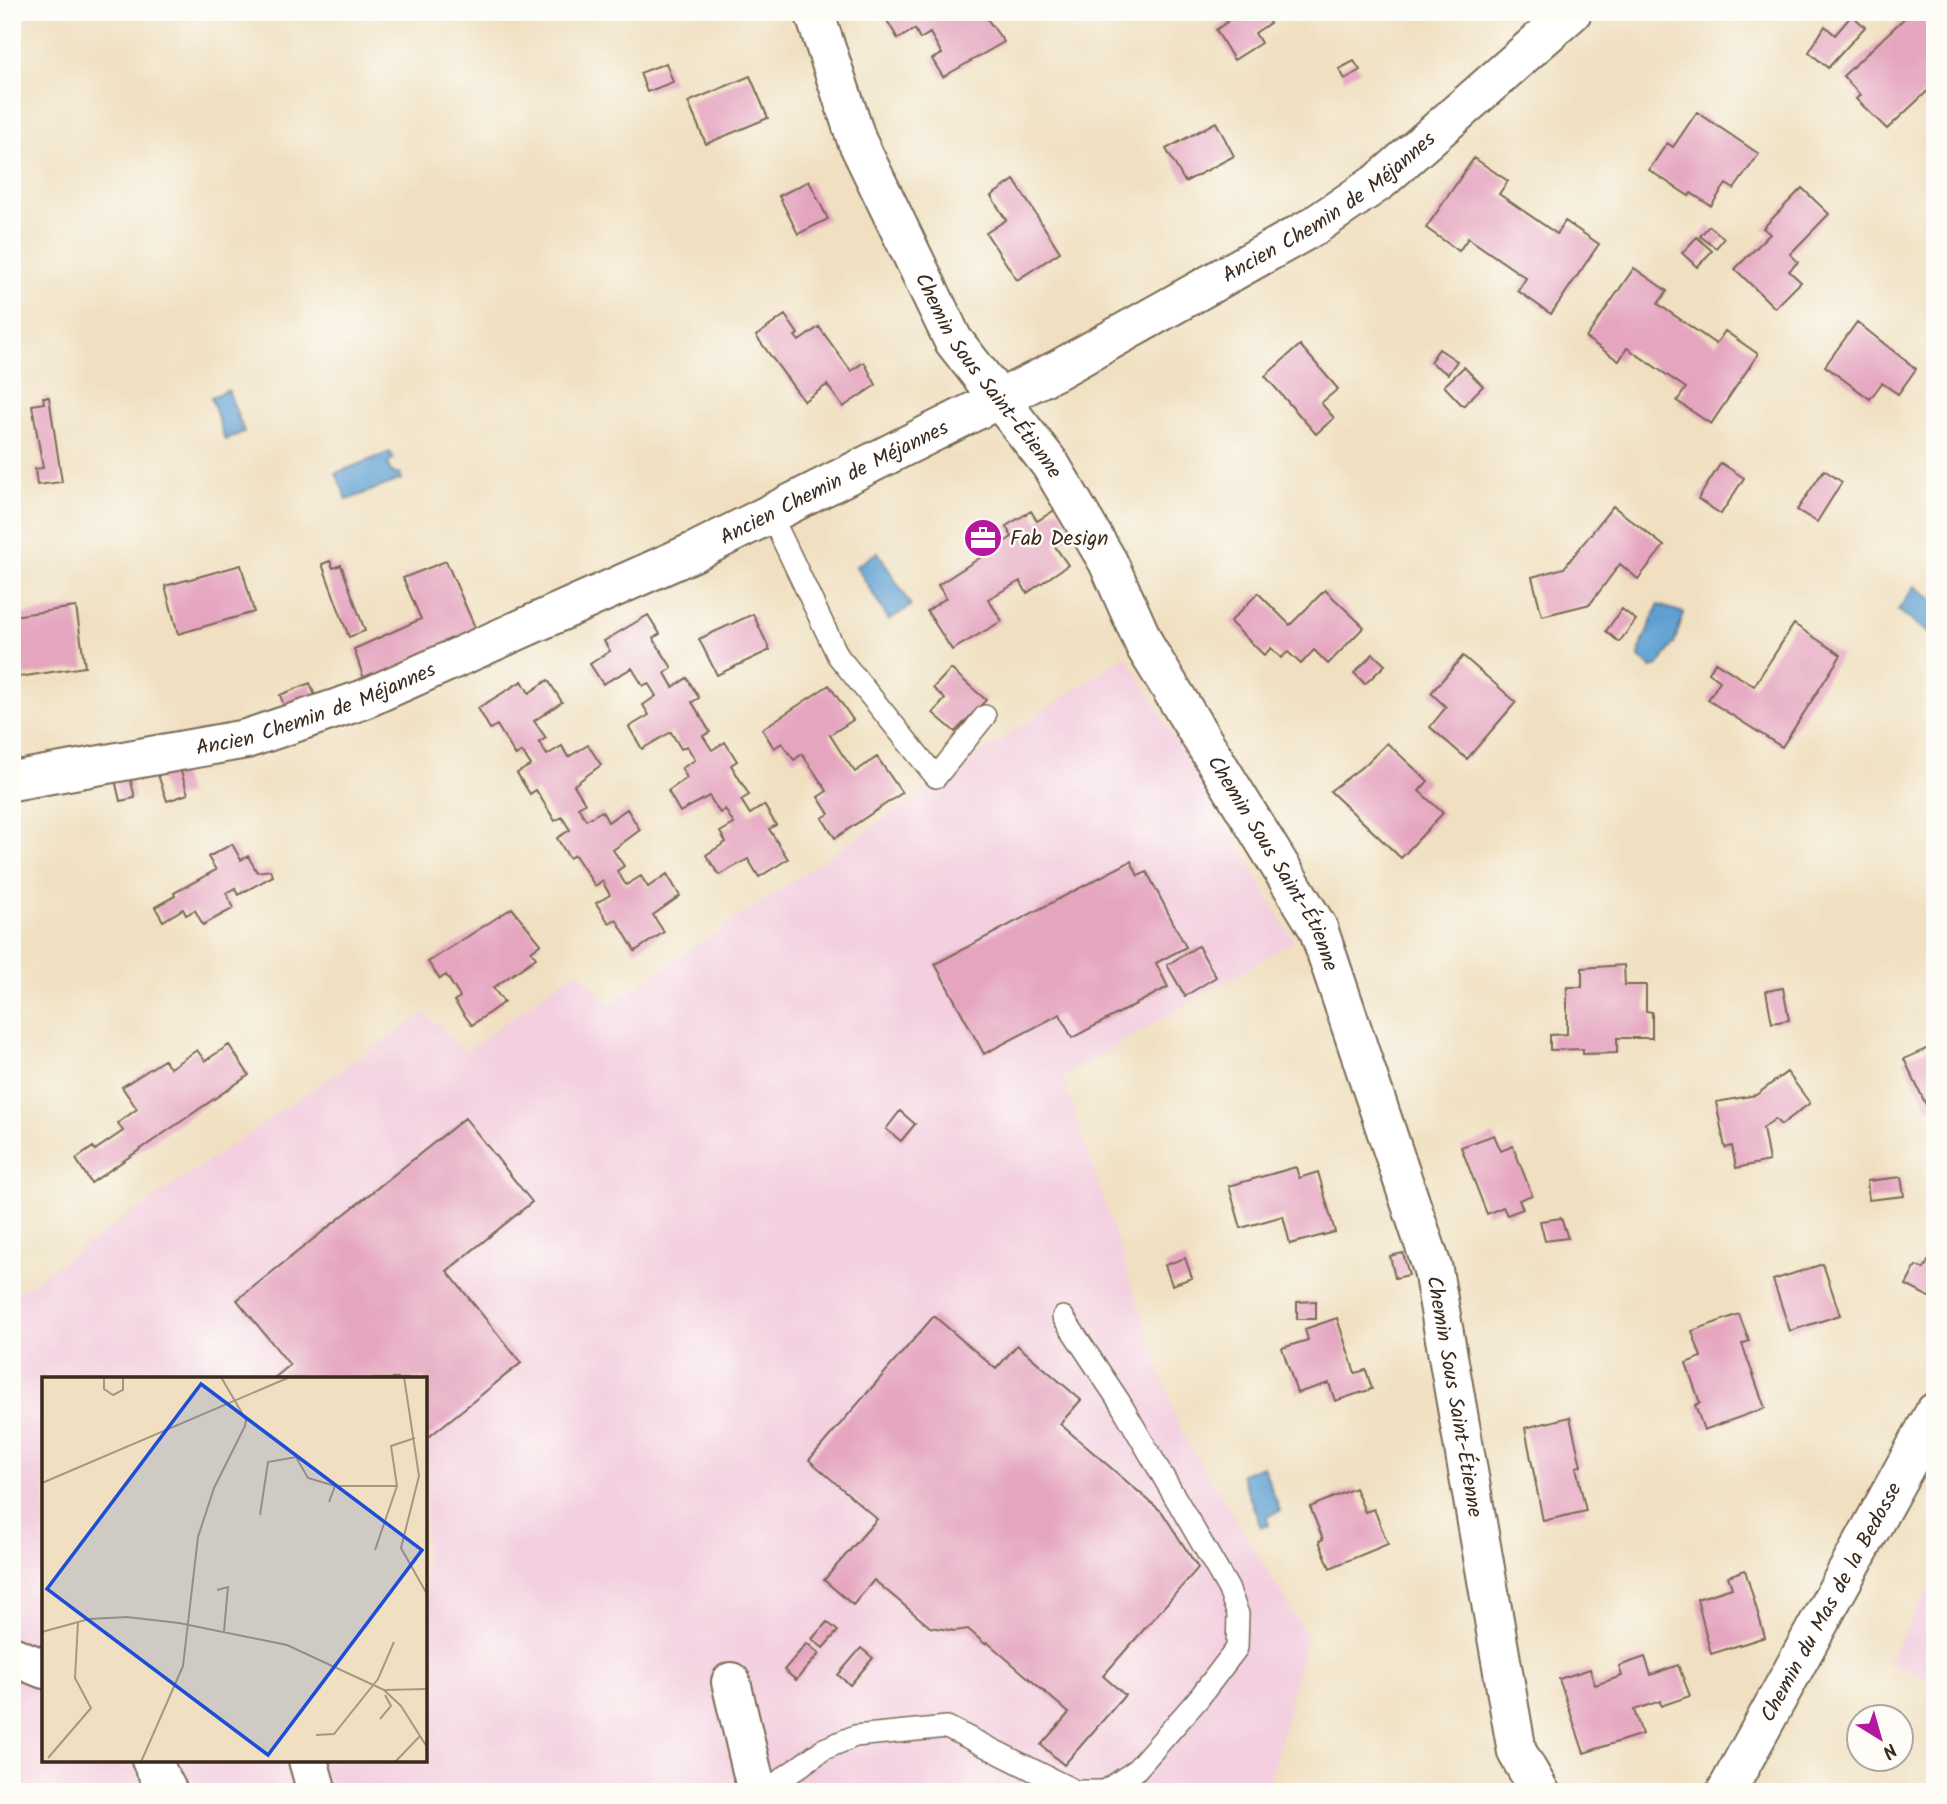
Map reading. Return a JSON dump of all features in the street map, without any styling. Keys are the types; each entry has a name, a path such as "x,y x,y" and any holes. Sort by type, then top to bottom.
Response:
{"street":[{"name":"Chemin Sous Saint-Étienne","path":"814,12 857,141 953,341 1049,464 1108,562 1146,648 1318,928 1433,1270 1517,1752 1540,1792"},
{"name":"Ancien Chemin de Méjannes","path":"12,781 246,739 362,700 696,551 1059,369 1336,211 1380,181 1572,12"},
{"name":"Chemin du Mas de la Bedosse","path":"1726,1792 1935,1412"},
{"path":"12,1656 42,1668"},
{"path":"731,1682 757,1792"},
{"path":"152,1762 169,1792"},
{"path":"309,1762 317,1792"}],"lane":[{"path":"770,513 838,656 936,777 985,716"},
{"path":"764,1792 824,1749 855,1736 947,1727 1075,1791 1105,1791 1135,1771 1199,1698 1237,1648 1238,1614 1228,1588 1119,1401 1063,1317"}],"shaded area":[{"path":"1126,655 1294,941 1063,1077 1179,1427 1307,1635 1267,1792 12,1792 12,1296 425,1012 465,1052 577,970 609,1005"},
{"path":"1935,1579 1935,1682 1887,1662"}],"water":[{"path":"228,390 244,432 225,440 211,397"},
{"path":"390,452 394,458 389,462 389,469 395,474 400,473 402,479 347,500 336,473"},
{"path":"878,552 911,606 889,620 856,566"},
{"path":"1915,586 1935,601 1935,638 1898,610"},
{"path":"1658,605 1684,613 1674,643 1658,666 1652,668 1639,657 1639,652"},
{"path":"1263,1466 1280,1511 1267,1516 1269,1525 1261,1527 1241,1474"}],"building":[{"path":"882,12 982,12 1004,42 943,77 932,59 942,54 930,33 920,39 915,29 898,39"},
{"path":"1221,12 1263,12 1270,23 1255,33 1261,43 1234,60 1216,30 1227,22"},
{"path":"1911,12 1935,12 1935,84 1887,129 1856,99 1860,95 1843,76"},
{"path":"1852,15 1865,27 1828,68 1809,52 1825,26 1835,35"},
{"path":"1354,61 1360,70 1345,79 1339,69"},
{"path":"666,63 673,82 647,92 640,73"},
{"path":"750,76 768,118 706,144 688,102"},
{"path":"1697,112 1759,154 1734,189 1726,184 1711,206 1691,193 1689,196 1649,170 1667,143 1673,147"},
{"path":"1216,122 1234,156 1185,182 1166,149"},
{"path":"1474,158 1508,181 1499,194 1557,234 1565,221 1599,244 1551,314 1518,291 1526,278 1468,238 1459,251 1426,228"},
{"path":"1014,180 1060,252 1017,280 986,233 1006,220 991,196"},
{"path":"809,181 828,219 798,234 779,196"},
{"path":"1802,188 1829,214 1790,254 1798,262 1789,271 1801,282 1775,308 1735,269 1770,234 1763,228"},
{"path":"1709,226 1724,238 1716,248 1700,236"},
{"path":"1697,237 1712,251 1697,267 1682,253"},
{"path":"1634,268 1667,291 1658,304 1716,344 1725,331 1758,354 1711,424 1677,401 1686,388 1627,348 1619,361 1586,338"},
{"path":"785,315 798,334 795,336 799,341 819,327 851,371 864,362 876,385 843,407 827,385 804,401 756,336"},
{"path":"1857,322 1916,369 1898,394 1882,383 1870,399 1825,366"},
{"path":"1300,345 1338,389 1321,403 1334,418 1316,434 1265,376"},
{"path":"1439,349 1457,361 1448,374 1430,362"},
{"path":"1464,367 1483,386 1463,406 1444,386"},
{"path":"43,397 49,397 62,482 37,485 35,469 43,468 32,405 44,403"},
{"path":"1721,463 1744,478 1721,514 1698,499"},
{"path":"1824,470 1842,482 1817,522 1797,510"},
{"path":"1613,506 1664,546 1638,579 1620,564 1590,604 1542,616 1532,577 1564,568"},
{"path":"1058,508 1074,533 1054,545 1068,565 1027,593 1020,581 988,599 1002,621 952,650 927,611 946,598 938,585 1012,537 1006,526 1031,511 1037,521"},
{"path":"330,561 333,568 341,565 365,631 349,637 322,564"},
{"path":"446,561 477,632 365,682 354,649 421,619 403,578"},
{"path":"241,565 254,612 178,634 165,586"},
{"path":"1325,590 1364,627 1328,664 1314,650 1301,664 1288,652 1281,658 1271,648 1264,655 1230,622 1258,593 1290,625"},
{"path":"76,607 85,667 12,678 12,616"},
{"path":"1622,609 1636,620 1619,642 1606,631"},
{"path":"753,614 770,650 717,675 699,639"},
{"path":"648,615 660,634 653,638 672,668 665,673 673,687 687,678 699,698 692,702 710,732 703,736 712,750 725,742 737,761 731,765 749,795 741,800 750,814 764,805 776,825 769,829 788,859 759,877 748,859 719,875 706,855 726,842 720,832 734,824 725,809 720,813 709,796 680,812 668,791 687,778 682,768 695,760 687,746 681,749 671,732 642,749 629,727 649,715 643,705 656,696 648,683 643,686 632,668 603,684 590,664 610,651 604,641"},
{"path":"1794,624 1841,655 1782,747 1708,700 1720,681 1709,673 1715,662 1754,686"},
{"path":"1373,654 1385,665 1365,684 1354,673"},
{"path":"1463,656 1516,702 1467,759 1430,727 1446,707 1431,693"},
{"path":"951,669 986,700 955,732 933,713 945,699 933,688"},
{"path":"548,680 562,702 534,721 546,738 539,742 547,755 562,746 568,757 588,745 601,765 574,785 585,803 578,807 586,820 602,811 608,822 627,809 640,830 613,850 624,866 617,871 626,885 641,876 648,887 667,874 680,896 653,915 664,932 635,951 616,919 609,923 596,903 610,895 602,881 595,886 575,855 569,858 557,838 570,830 562,817 555,821 536,790 530,794 517,773 531,765 522,752 516,756 497,725 490,729 478,708 522,681 529,693"},
{"path":"310,683 317,701 287,713 280,695"},
{"path":"829,685 853,720 830,735 842,754 855,772 877,757 902,793 835,838 822,818 829,814 818,797 827,791 802,754 794,760 782,743 774,748 762,729"},
{"path":"1387,743 1428,781 1419,791 1443,813 1401,858 1330,791 1367,763"},
{"path":"179,765 188,794 167,801 156,769"},
{"path":"129,773 135,798 120,801 114,775"},
{"path":"232,844 241,860 248,856 257,872 270,870 273,876 238,895 235,888 226,893 234,908 203,925 195,910 186,915 183,909 163,921 155,907 175,896 174,893 216,870 208,857"},
{"path":"1131,861 1138,876 1147,872 1186,947 1156,963 1168,987 1072,1038 1060,1014 984,1054 935,964"},
{"path":"512,908 541,944 531,951 536,958 493,988 504,1002 472,1025 454,1001 460,997 446,975 440,979 428,962"},
{"path":"1198,946 1216,977 1185,996 1167,965"},
{"path":"1624,965 1625,985 1646,985 1646,1011 1652,1012 1652,1038 1617,1038 1617,1053 1583,1054 1583,1049 1550,1050 1550,1035 1567,1034 1567,987 1582,987 1582,968"},
{"path":"1783,988 1789,1020 1772,1023 1766,991"},
{"path":"229,1045 249,1075 91,1183 76,1159 123,1131 118,1123 137,1109 122,1087 164,1060 170,1068 197,1050 205,1061"},
{"path":"1935,1045 1935,1106 1928,1109 1904,1059"},
{"path":"1787,1072 1810,1103 1781,1125 1775,1119 1763,1128 1769,1161 1736,1168 1732,1146 1725,1148 1716,1102 1756,1095"},
{"path":"900,1111 915,1124 901,1141 886,1129"},
{"path":"465,1118 532,1202 447,1271 521,1363 427,1438 427,1377 275,1377 290,1365 237,1300"},
{"path":"1494,1135 1501,1151 1513,1146 1532,1195 1519,1200 1523,1209 1507,1215 1503,1207 1487,1214 1461,1147"},
{"path":"1296,1167 1299,1178 1318,1172 1335,1232 1290,1244 1283,1216 1241,1228 1229,1186"},
{"path":"1901,1177 1904,1196 1869,1200 1867,1181"},
{"path":"1561,1218 1568,1238 1545,1241 1540,1221"},
{"path":"1935,1248 1935,1300 1906,1285 1916,1266 1924,1269"},
{"path":"1403,1253 1409,1275 1395,1278 1390,1256"},
{"path":"1185,1258 1192,1278 1172,1285 1165,1265"},
{"path":"1823,1264 1840,1315 1790,1331 1773,1280"},
{"path":"1316,1301 1316,1319 1297,1319 1297,1302"},
{"path":"1739,1314 1749,1341 1742,1344 1765,1408 1704,1430 1695,1405 1700,1403 1686,1363 1701,1357 1692,1331"},
{"path":"934,1316 996,1369 1017,1345 1081,1400 1060,1424 1162,1512 1198,1568 1103,1676 1125,1695 1064,1765 1041,1745 1069,1713 987,1642 985,1644 968,1629 955,1631 930,1627 874,1580 853,1605 824,1580 877,1519 809,1460"},
{"path":"1337,1318 1355,1373 1366,1370 1372,1389 1335,1401 1329,1383 1297,1393 1282,1348 1308,1340 1305,1329"},
{"path":"1570,1417 1581,1466 1576,1467 1586,1511 1543,1521 1525,1428"},
{"path":"1355,1488 1365,1512 1374,1509 1388,1544 1330,1568 1319,1541 1323,1539 1310,1507"},
{"path":"1745,1570 1765,1637 1711,1654 1697,1599 1732,1588 1728,1576"},
{"path":"827,1622 838,1631 823,1648 812,1639"},
{"path":"807,1643 819,1654 796,1680 784,1670"},
{"path":"861,1648 873,1658 850,1685 838,1675"},
{"path":"1645,1657 1651,1675 1678,1665 1690,1696 1661,1706 1660,1701 1634,1710 1642,1734 1584,1753 1559,1679 1590,1669 1595,1685 1622,1676 1619,1666"}],"place":[{"name":"Fab Design","path":"983,538"}]}
